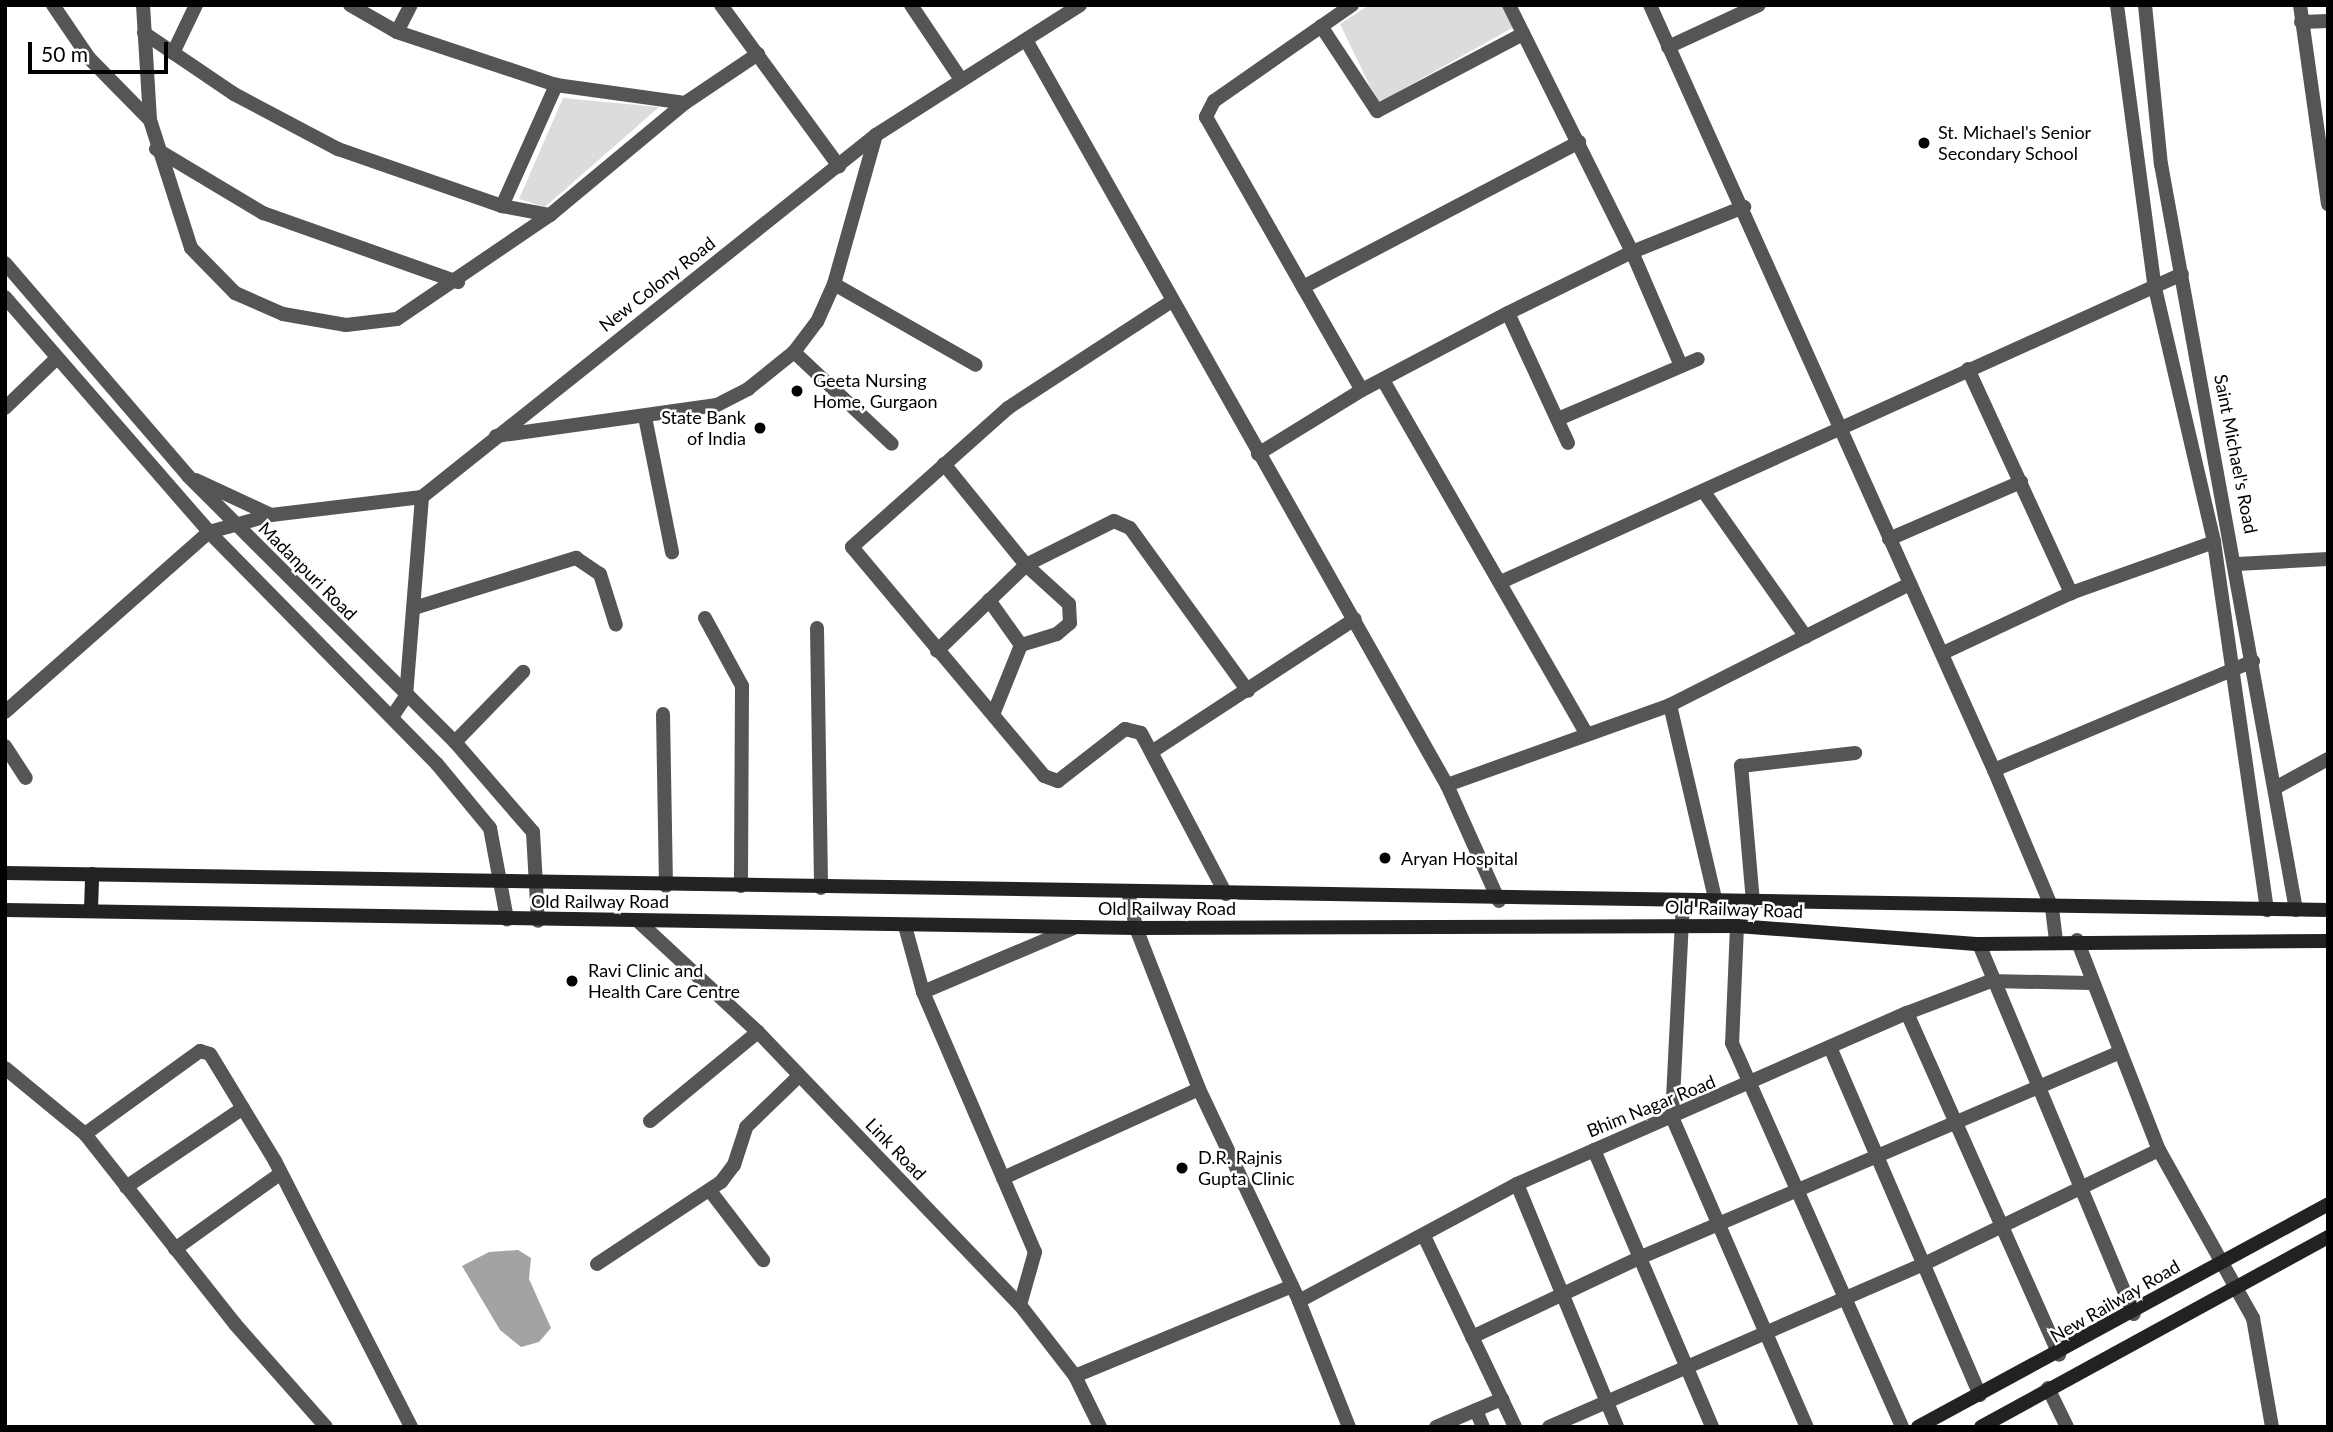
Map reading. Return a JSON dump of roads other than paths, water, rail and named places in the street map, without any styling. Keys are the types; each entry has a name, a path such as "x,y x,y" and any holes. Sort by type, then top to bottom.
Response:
{"main road":[{"name":"Old Railway Road","path":"5,873 503,879 666,886 1128,892 1499,901 2328,910"},
{"path":"91,909 92,874"},
{"name":"Old Railway Road","path":"5,910 91,909 538,921 638,920 905,926 1737,926 1979,944 2077,940 2328,941"},
{"name":"New Railway Road","path":"1918,1427 2059,1355 2222,1261 2328,1204"},
{"path":"2271,1235 2284,1259"},
{"path":"1981,1427 2328,1237"}],"street":[{"path":"52,5 89,58 150,120"},
{"path":"143,5 150,120 156,149 191,248 235,293 271,309 346,325 397,319 458,282 550,215 685,103 758,54"},
{"path":"173,53 196,5"},
{"path":"350,5 397,32 556,85 685,103"},
{"path":"397,32 411,5"},
{"path":"721,5 839,166"},
{"path":"911,5 960,78"},
{"name":"New Colony Road","path":"422,497 495,436 876,135 960,78 1080,5"},
{"path":"1352,5 1214,101 1206,117 1362,390"},
{"path":"1509,5 1632,252 1681,366"},
{"path":"1650,5 1744,206 1843,427 1889,539 1994,770 2052,908 2056,941"},
{"path":"1668,47 1759,5"},
{"path":"2117,5 2155,288 2214,542 2267,909"},
{"name":"Saint Michael's Road","path":"2145,5 2161,164 2237,564 2296,910"},
{"path":"2300,5 2322,141 2328,204"},
{"path":"2301,22 2328,21"},
{"path":"1321,26 1377,111 1522,34"},
{"path":"144,33 234,94 338,149 502,206 550,215"},
{"path":"1026,40 1447,785 1499,901"},
{"path":"502,206 556,85"},
{"path":"495,436 717,405 748,389 794,352 834,284 876,135"},
{"path":"1303,287 1579,142"},
{"path":"156,149 264,213 458,282"},
{"path":"1258,453 1362,390 1508,313 1632,252 1744,206"},
{"name":"Madanpuri Road","path":"5,263 188,476 406,696 456,742 533,832 540,880 538,921"},
{"path":"1503,581 2182,274"},
{"path":"834,284 976,365"},
{"path":"5,297 56,359 209,532 392,717 490,828 503,879 507,919"},
{"path":"1172,301 1008,408 852,547 937,651 1052,780 1068,777 1125,729 1140,733 1153,751 1226,894"},
{"path":"1508,313 1568,443"},
{"path":"794,352 892,444"},
{"path":"5,408 56,359"},
{"path":"1558,419 1698,359"},
{"path":"1968,369 2071,593"},
{"path":"1383,380 1503,581 1586,733"},
{"path":"645,417 672,552"},
{"path":"944,464 1026,565 1069,604 1073,615 1057,634 1021,645"},
{"path":"188,476 271,515"},
{"path":"1889,539 2021,482"},
{"path":"1704,492 1806,637"},
{"path":"5,712 209,532 271,515 422,497 406,696 392,717"},
{"path":"937,651 1026,565 1107,522 1120,522 1248,691"},
{"path":"1942,653 2071,593 2214,542"},
{"path":"414,608 576,558 600,574 616,625"},
{"path":"2237,564 2328,559"},
{"path":"1447,785 1670,705 1910,584"},
{"path":"989,600 1021,645"},
{"path":"705,618 742,686 741,886"},
{"path":"1153,751 1355,619"},
{"path":"817,628 821,888"},
{"path":"994,712 1021,645"},
{"path":"1994,770 2253,661"},
{"path":"456,742 523,672"},
{"path":"1670,705 1716,902"},
{"path":"663,714 666,886"},
{"path":"5,746 26,778"},
{"path":"1753,902 1741,766 1855,753"},
{"path":"2275,788 2328,759"},
{"path":"1128,892 1136,928 1199,1089 1299,1301 1349,1427"},
{"path":"1684,901 1672,1116 1807,1427"},
{"name":"Link Road","path":"638,920 758,1032 1020,1305 1076,1376 1100,1427"},
{"path":"905,926 923,992 1035,1252 1020,1305"},
{"path":"923,992 1078,926"},
{"path":"1737,926 1730,1032 1795,1194 1902,1427"},
{"path":"2077,940 2090,983 2159,1150 2253,1318 2272,1427"},
{"path":"1979,944 1991,981 2134,1314"},
{"path":"1991,981 2090,983"},
{"name":"Bhim Nagar Road","path":"1299,1301 1517,1184 1672,1116 1753,1085 1908,1013 1991,981"},
{"path":"1908,1013 1955,1125 2004,1226 2059,1355"},
{"path":"650,1121 758,1032"},
{"path":"1830,1047 1980,1395"},
{"path":"85,1134 204,1050 243,1108 281,1173 411,1427"},
{"path":"1472,1337 1639,1258 1795,1194 1877,1156 2040,1090 2118,1053"},
{"path":"5,1068 85,1134 175,1249 327,1427"},
{"path":"597,1264 711,1192 730,1173 746,1128 799,1076"},
{"path":"1003,1178 1199,1089"},
{"path":"126,1187 243,1108"},
{"path":"1594,1150 1712,1427"},
{"path":"1549,1427 1605,1399 1924,1264 2159,1150"},
{"path":"175,1249 281,1173"},
{"path":"1517,1184 1617,1427"},
{"path":"711,1192 762,1260"},
{"path":"1424,1236 1515,1427"},
{"path":"1076,1376 1292,1286"},
{"path":"2048,1388 2067,1427"},
{"path":"1436,1427 1502,1399"},
{"path":"1476,1410 1483,1427"}],"place":[{"name":"St. Michael's Senior Secondary School","path":"1924,143"},
{"name":"Geeta Nursing Home, Gurgaon","path":"797,391"},
{"name":"State Bank of India","path":"760,428"},
{"name":"Aryan Hospital","path":"1385,858"},
{"name":"Ravi Clinic and Health Care Centre","path":"572,981"},
{"name":"D.R. Rajnis Gupta Clinic","path":"1182,1168"}]}
